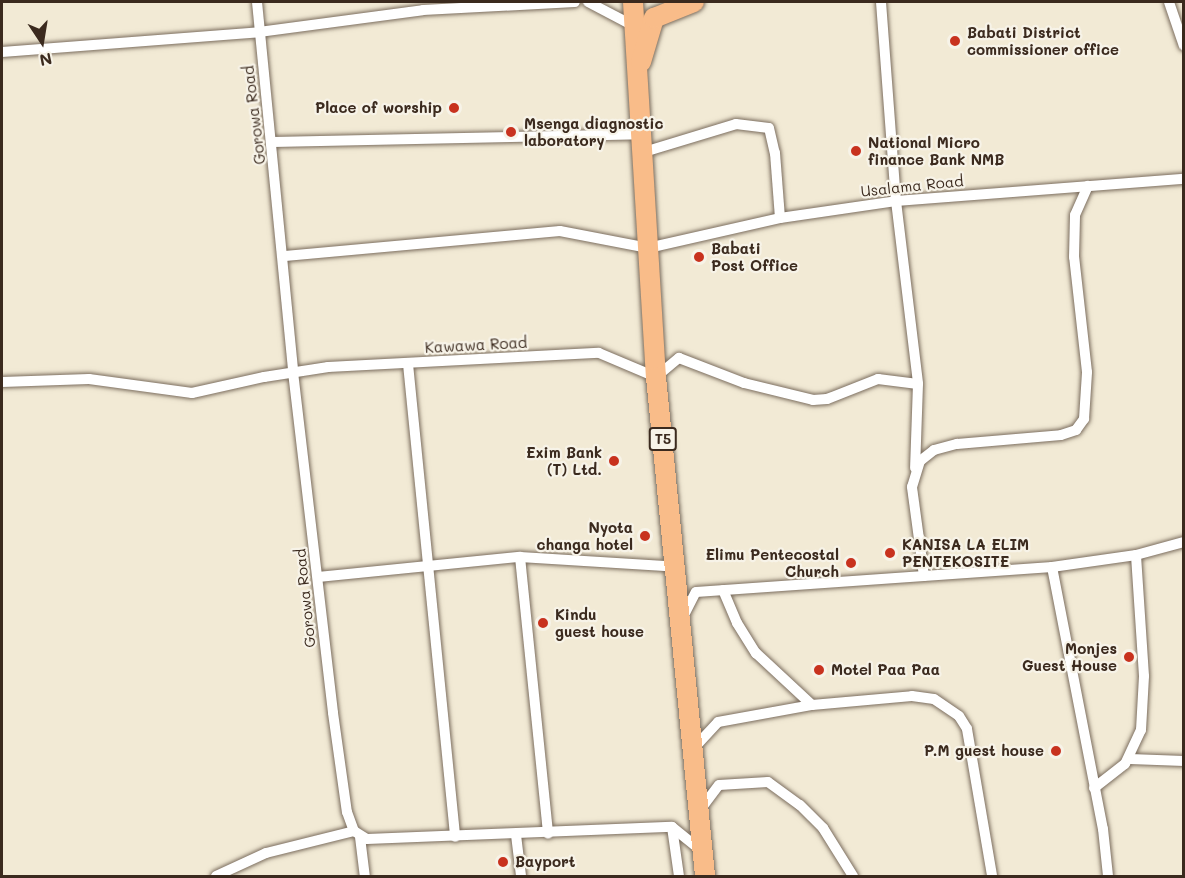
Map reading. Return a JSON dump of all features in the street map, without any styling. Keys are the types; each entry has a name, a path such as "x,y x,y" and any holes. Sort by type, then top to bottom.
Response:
{"highway":[{"path":"633,13 670,2"},
{"path":"639,74 654,18 694,2"},
{"name":"T5","path":"633,13 639,74 656,377 677,567 705,876"}],"street":[{"name":"Gorowa Road","path":"257,2 285,256 293,372 339,760 365,876"},
{"path":"2,52 259,32 423,10 575,2"},
{"path":"588,2 633,13"},
{"path":"881,2 896,201 918,384 913,515 924,576"},
{"path":"1169,2 1184,46"},
{"path":"273,142 643,143 736,124 769,128 775,153 780,218"},
{"name":"Usalama Road","path":"648,248 780,218 896,201 1184,178"},
{"path":"915,468 942,447 1061,435 1076,430 1084,418 1087,372 1074,257 1075,215 1088,186"},
{"path":"285,256 560,231 648,248"},
{"name":"Kawawa Road","path":"2,382 89,379 192,393 293,372 599,353 656,377"},
{"path":"656,377 679,358 744,383 813,400 827,399 878,379 918,384"},
{"path":"408,364 455,837"},
{"path":"681,621 696,592 1052,567 1136,555 1184,542"},
{"path":"1094,788 1130,759 1144,714 1136,555"},
{"path":"520,557 548,834"},
{"path":"318,577 520,557 677,567"},
{"path":"1052,567 1094,788 1108,876"},
{"path":"723,590 737,623 756,653 812,705"},
{"path":"692,751 718,722 812,705 921,696 934,699 959,716 967,729 992,876"},
{"path":"1130,759 1184,761"},
{"path":"698,813 719,785 768,783 800,805 823,828 853,876"},
{"path":"672,827 680,876"},
{"path":"216,876 267,853 357,834 455,837 672,827 702,851"},
{"path":"516,835 521,876"}],"place":[{"name":"Babati District commissioner office","path":"955,41"},
{"name":"Place of worship","path":"454,108"},
{"name":"Msenga diagnostic laboratory","path":"511,132"},
{"name":"National Micro finance Bank NMB","path":"856,151"},
{"name":"Babati Post Office","path":"699,257"},
{"name":"Exim Bank (T) Ltd.","path":"614,461"},
{"name":"Nyota changa hotel","path":"645,536"},
{"name":"KANISA LA ELIM PENTEKOSITE","path":"890,553"},
{"name":"Elimu Pentecostal Church","path":"851,563"},
{"name":"Kindu guest house","path":"543,623"},
{"name":"Monjes Guest House","path":"1129,657"},
{"name":"Motel Paa Paa","path":"819,670"},
{"name":"P.M guest house","path":"1056,751"},
{"name":"Bayport","path":"503,862"}]}
